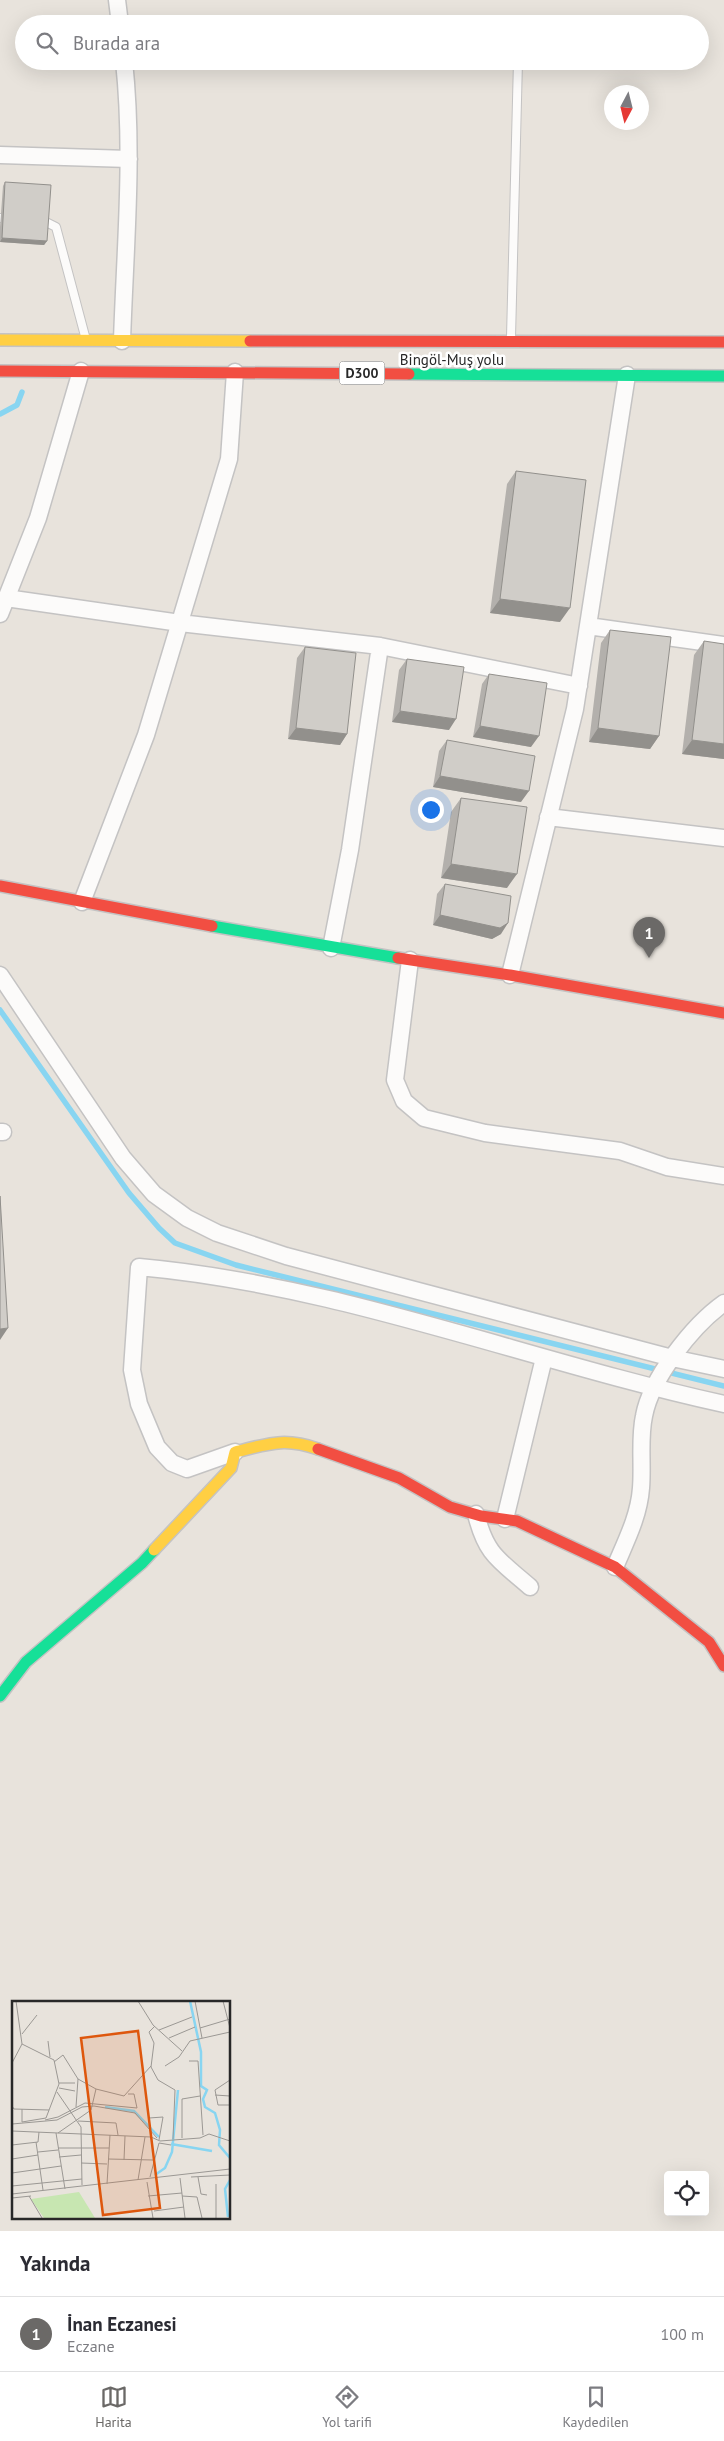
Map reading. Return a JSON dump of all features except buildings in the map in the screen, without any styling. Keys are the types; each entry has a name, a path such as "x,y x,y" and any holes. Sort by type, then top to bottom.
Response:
{"main road":[{"name":"Bingöl-Muş yolu","path":"0,340 724,342"},
{"name":"Bingöl-Muş yolu","path":"0,371 724,376"},
{"path":"0,886 331,948 510,975 724,1013"},
{"path":"0,1696 26,1662 142,1563 232,1468 235,1452 281,1441 304,1444 399,1478 450,1507 476,1514 517,1521 615,1567 710,1642 724,1666"}],"street":[{"path":"117,0 119,15"},
{"path":"122,341 129,159 128,97 125,70"},
{"path":"0,155 129,159"},
{"path":"0,614 38,518 81,371"},
{"path":"82,902 146,735 229,459 235,372"},
{"path":"510,975 575,710 627,375"},
{"path":"6,598 180,623 380,646 579,686"},
{"path":"588,626 724,644"},
{"path":"331,948 350,850 380,646"},
{"path":"548,817 724,838"},
{"path":"410,960 395,1080 404,1101 424,1118 485,1133 620,1151 667,1167 724,1176"},
{"path":"0,976 123,1158 154,1194 187,1218 218,1233 286,1256 669,1361 724,1369"},
{"path":"235,1452 187,1469 172,1463 157,1446 139,1404 132,1370 139,1267 234,1279 332,1298 544,1358 656,1384 724,1404"},
{"path":"615,1567 634,1524 641,1490 644,1415 656,1384 669,1361 710,1313 724,1303"},
{"path":"505,1519 544,1358"},
{"path":"476,1514 482,1538 490,1552 530,1587"}],"lane":[{"path":"511,342 518,70"},
{"path":"46,222 56,227 86,340"}],"waterway":[{"path":"0,414 17,405 22,392"},
{"path":"0,1010 129,1193 159,1228 175,1243 236,1265 724,1386"}],"traffic: fast":[{"path":"409,374 724,376"},
{"path":"212,926 398,958"},
{"path":"0,1696 26,1662 142,1563 154,1550"}],"traffic: slow":[{"path":"0,340 250,341"},
{"path":"154,1550 231,1468 235,1452 276,1443 295,1443 318,1449"}],"traffic: jam":[{"path":"250,341 724,342"},
{"path":"0,371 409,374"},
{"path":"0,886 212,926"},
{"path":"398,958 510,975 724,1013"},
{"path":"318,1449 399,1478 450,1507 481,1516 517,1521 615,1567 709,1642 724,1666"}],"place":[{"name":"İnan Eczanesi","path":"649,958"}]}
